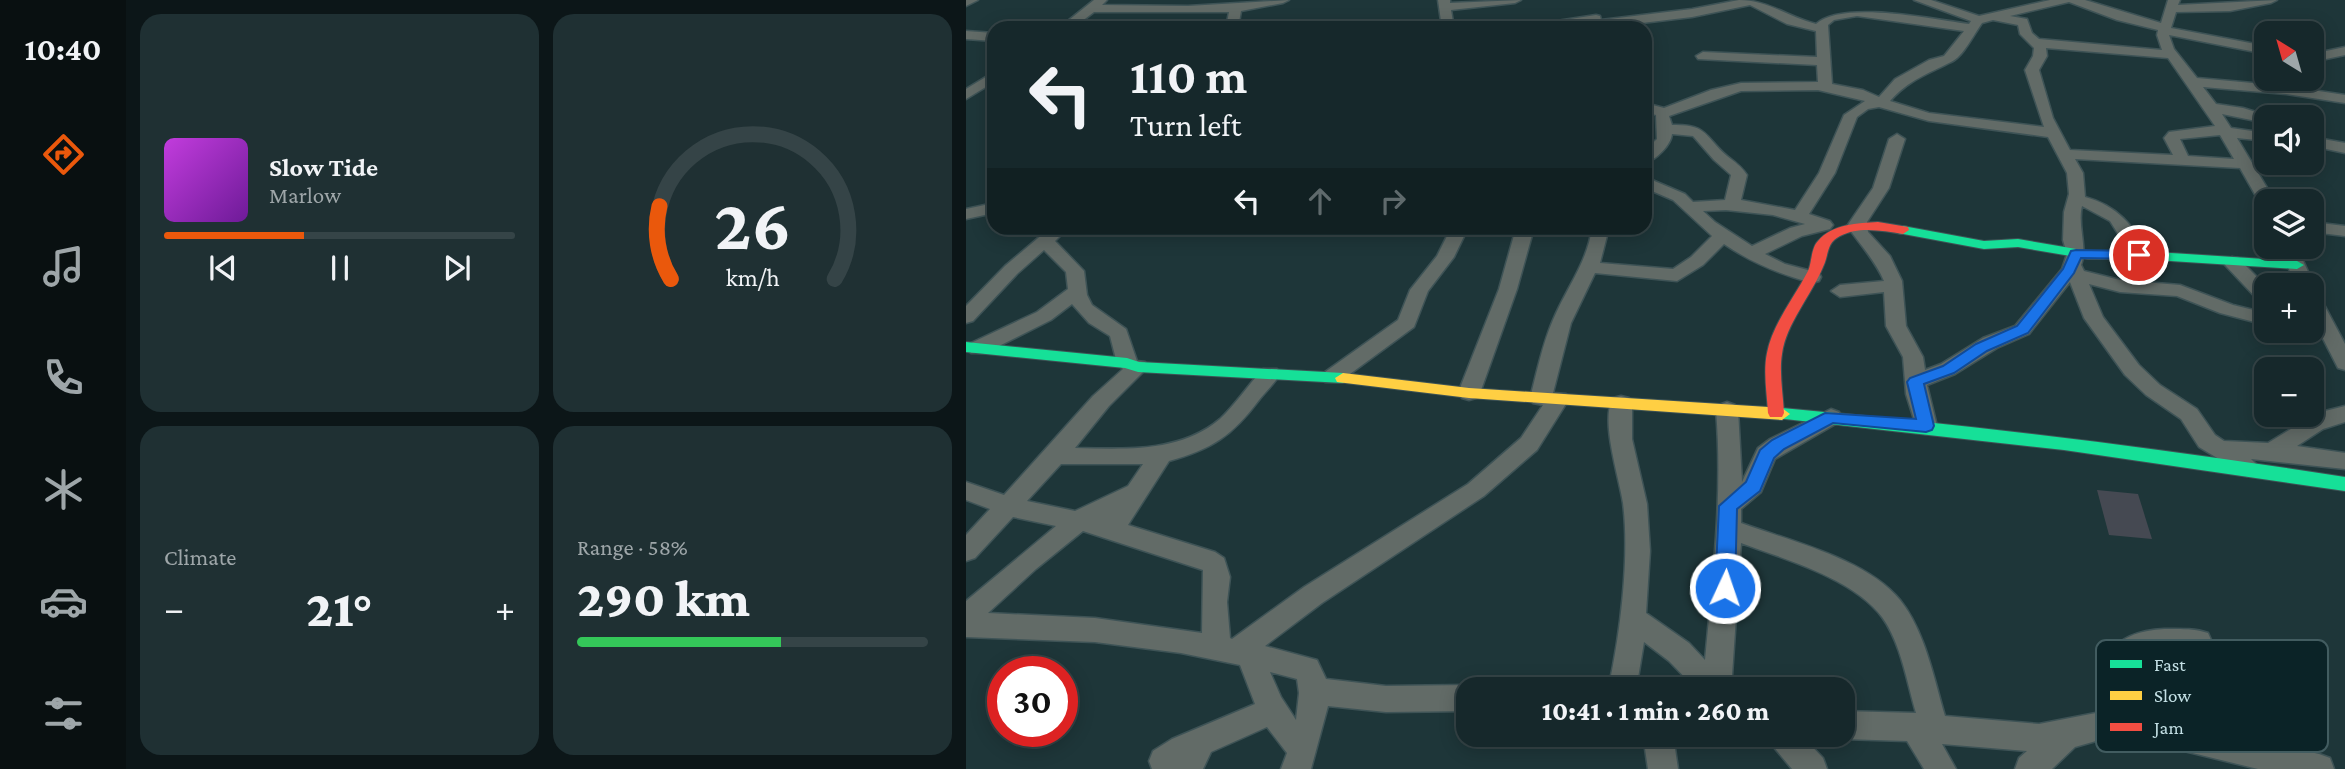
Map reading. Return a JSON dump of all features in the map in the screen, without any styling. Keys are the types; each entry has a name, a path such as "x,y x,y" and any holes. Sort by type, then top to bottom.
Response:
{"street":[{"path":"966,2 972,0"},
{"path":"1074,21 1096,4 1230,5 1283,0"},
{"path":"1447,21 1444,3 1515,0"},
{"path":"1673,15 1680,5 1678,0"},
{"path":"1598,20 1728,8 1750,0 1791,21 1822,29"},
{"path":"1919,22 1923,1 1979,21 2065,0"},
{"path":"2074,0 2165,29 2254,48"},
{"path":"2185,0 2215,8"},
{"path":"2260,189 2212,108 2173,55 2163,35 2173,2 2215,8 2271,0"},
{"path":"1825,87 1822,61 1822,29 1825,20 1858,6 1919,22 2023,22 2026,34 2040,47 2040,56 2032,70 2042,106 2075,173 2076,199 2072,231 2075,265 2094,318 2132,370 2153,390 2189,414 2207,441 2249,468"},
{"path":"1793,233 1801,212 1827,173 1851,116 1864,105 1882,102 1900,82 1934,63 1949,59 1979,21"},
{"path":"966,35 987,36"},
{"path":"2037,43 2173,55"},
{"path":"2324,55 2345,51"},
{"path":"1703,56 1822,61"},
{"path":"1782,60 1795,85"},
{"path":"968,92 987,80"},
{"path":"2192,82 2286,89 2345,99"},
{"path":"1652,109 1664,113 1716,93 1741,87 1795,85 1858,93 1929,117 2053,133"},
{"path":"2212,108 2254,117"},
{"path":"1652,151 1664,139 1664,113"},
{"path":"1665,130 1698,131 1709,141 1719,157 1735,168 1739,175 1727,227 1732,245"},
{"path":"2183,160 2172,138 2178,133 2225,131 2254,135"},
{"path":"1897,139 1881,188 1858,225 1859,233 1884,260 1894,285 1896,326 1913,357 1915,382 1926,426"},
{"path":"2324,143 2345,148"},
{"path":"2065,154 2244,164"},
{"path":"1652,185 1679,197 1732,245 1779,268 1812,277"},
{"path":"2076,199 2098,205 2116,216 2129,232 2140,255"},
{"path":"966,203 987,206"},
{"path":"1691,206 1731,203 1801,212 1820,229"},
{"path":"966,214 987,209"},
{"path":"1587,267 1677,275 1732,245 1820,229 1858,225 1888,227 1968,244 2018,243 2120,286 2180,291 2254,316"},
{"path":"2324,228 2345,231"},
{"path":"1776,413 1774,355 1782,328 1812,277 1820,229"},
{"path":"966,317 1011,270 1052,235"},
{"path":"1332,377 1391,337 1406,323 1419,290 1446,257 1456,235"},
{"path":"1469,393 1508,289 1523,235"},
{"path":"1234,653 1312,595 1476,491 1529,444 1550,398 1561,323 1601,235"},
{"path":"1045,241 1075,271 1084,308 1119,334 1133,365"},
{"path":"1915,382 1948,369 1982,348 2022,330 2075,265 2140,255 2297,265"},
{"path":"2294,259 2300,273"},
{"path":"2232,262 2254,285"},
{"path":"1840,291 1894,285"},
{"path":"972,348 1044,316 1078,290"},
{"path":"2326,324 2345,363"},
{"path":"972,348 1133,365 1332,377 1469,393 1776,413 1926,426 2249,468 2345,484"},
{"path":"966,551 1055,456 1133,365"},
{"path":"1055,456 1152,456 1206,439 1228,424 1250,394 1270,374"},
{"path":"1621,403 1621,439 1635,504 1637,551 1630,653 1625,677"},
{"path":"1717,677 1731,455 1727,410"},
{"path":"2271,451 2294,439 2321,419 2345,414"},
{"path":"1728,517 1753,486 1766,454 1831,417"},
{"path":"2219,449 2271,451 2345,461"},
{"path":"1112,530 1162,453"},
{"path":"966,491 1007,506 1078,521 1192,553 1215,565 1217,577 1214,602 1234,653 1261,688 1299,759"},
{"path":"966,617 1078,521 1095,510 1138,492"},
{"path":"1728,517 1844,573 1874,592 1892,609 1902,631 1925,728 1941,769"},
{"path":"1632,618 1679,652 1703,677"},
{"path":"966,625 1110,631 1307,669 1313,691 1313,707 1299,759"},
{"path":"1313,691 1386,699 1456,698"},
{"path":"1176,765 1200,742 1272,711"},
{"path":"1855,725 1925,728 2039,738 2096,726"},
{"path":"2030,769 2068,733"},
{"path":"1660,747 1663,769"},
{"path":"1794,747 1812,766"},
{"path":"2248,752 2319,769"}],"building":[{"path":"2097,490 2138,494 2152,539 2109,535"}],"traffic: fast":[{"path":"1903,230 1984,245 2018,243 2088,255 2139,255 2297,265"},
{"path":"966,347 1127,363 1138,367 1343,378"},
{"path":"1782,414 2064,443 2345,484"}],"traffic: slow":[{"path":"1343,378 1469,393 1782,414"}],"traffic: jam":[{"path":"1776,413 1774,355 1782,328 1800,301 1818,264 1822,244 1834,234 1855,227 1878,226 1903,230"}],"route":[{"path":"1725,588 1728,506 1746,495 1753,486 1766,454 1831,417 1926,426 1915,382 1948,369 1990,343 2022,330 2056,284 2070,270 2076,254 2139,255"}]}
